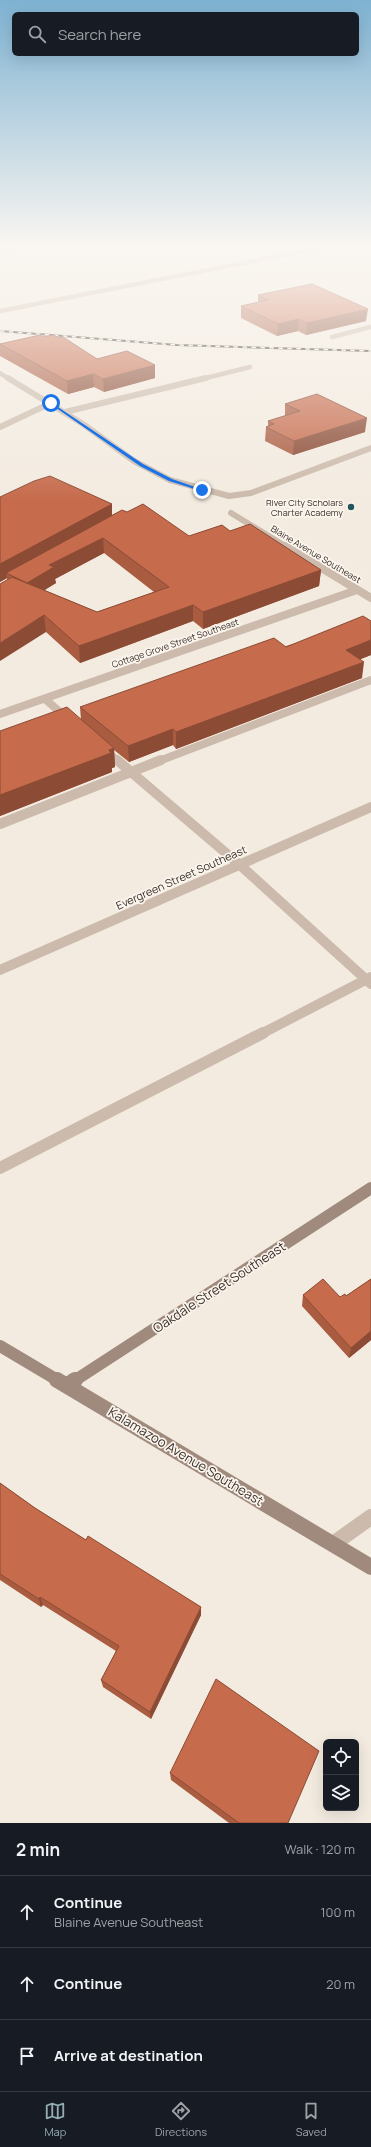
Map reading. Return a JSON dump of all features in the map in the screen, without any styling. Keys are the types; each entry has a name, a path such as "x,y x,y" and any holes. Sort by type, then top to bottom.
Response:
{"main road":[{"name":"Oakdale Street Southeast","path":"68,1385 371,1188"},
{"name":"Kalamazoo Avenue Southeast","path":"0,1346 68,1385 371,1567"}],"street":[{"path":"332,336 353,331"},
{"path":"65,412 250,367"},
{"path":"0,373 65,412 121,453 170,480 228,496 251,493 371,448"},
{"path":"0,427 51,403"},
{"name":"Blaine Avenue Southeast","path":"231,513 371,598"},
{"name":"Cottage Grove Street Southeast","path":"0,714 357,590"},
{"path":"0,824 130,772 371,680"},
{"path":"45,699 76,725"},
{"path":"0,1168 369,980 240,865 100,746"},
{"name":"Evergreen Street Southeast","path":"0,970 371,807"},
{"path":"333,1544 371,1517"}],"building":[{"path":"40,335 43,337 54,335 59,338 63,337 97,359 127,351 155,365 103,379 93,374 67,381 0,344"},
{"path":"317,394 367,418 294,441 266,427 274,424 268,421 300,411 285,404"},
{"path":"50,476 112,504 0,564 0,497 34,481"},
{"path":"143,504 189,536 222,525 230,531 250,524 321,570 203,612 193,605 79,646 44,615 0,643 0,584 12,577 97,612 169,587 103,538 49,565 54,567 27,583 6,573 122,510 127,512"},
{"path":"363,616 371,621 371,640 346,650 364,662 176,732 173,729 128,746 80,707 274,638 286,647"},
{"path":"67,707 114,748 109,750 111,753 0,795 0,731"},
{"path":"323,1279 340,1297 345,1294 346,1296 371,1279 371,1331 351,1348 303,1295"},
{"path":"0,1483 35,1508 86,1540 88,1536 201,1607 150,1712 101,1680 119,1646 40,1597 39,1599 0,1574"},
{"path":"216,1679 319,1751 288,1823 239,1823 170,1773"}],"railway":[{"path":"1,331 177,345 371,351"}],"place":[{"name":"River City Scholars Charter Academy","path":"351,507"}],"route":[{"path":"51,403 89,428 108,444 141,465 170,480 202,490"}]}
